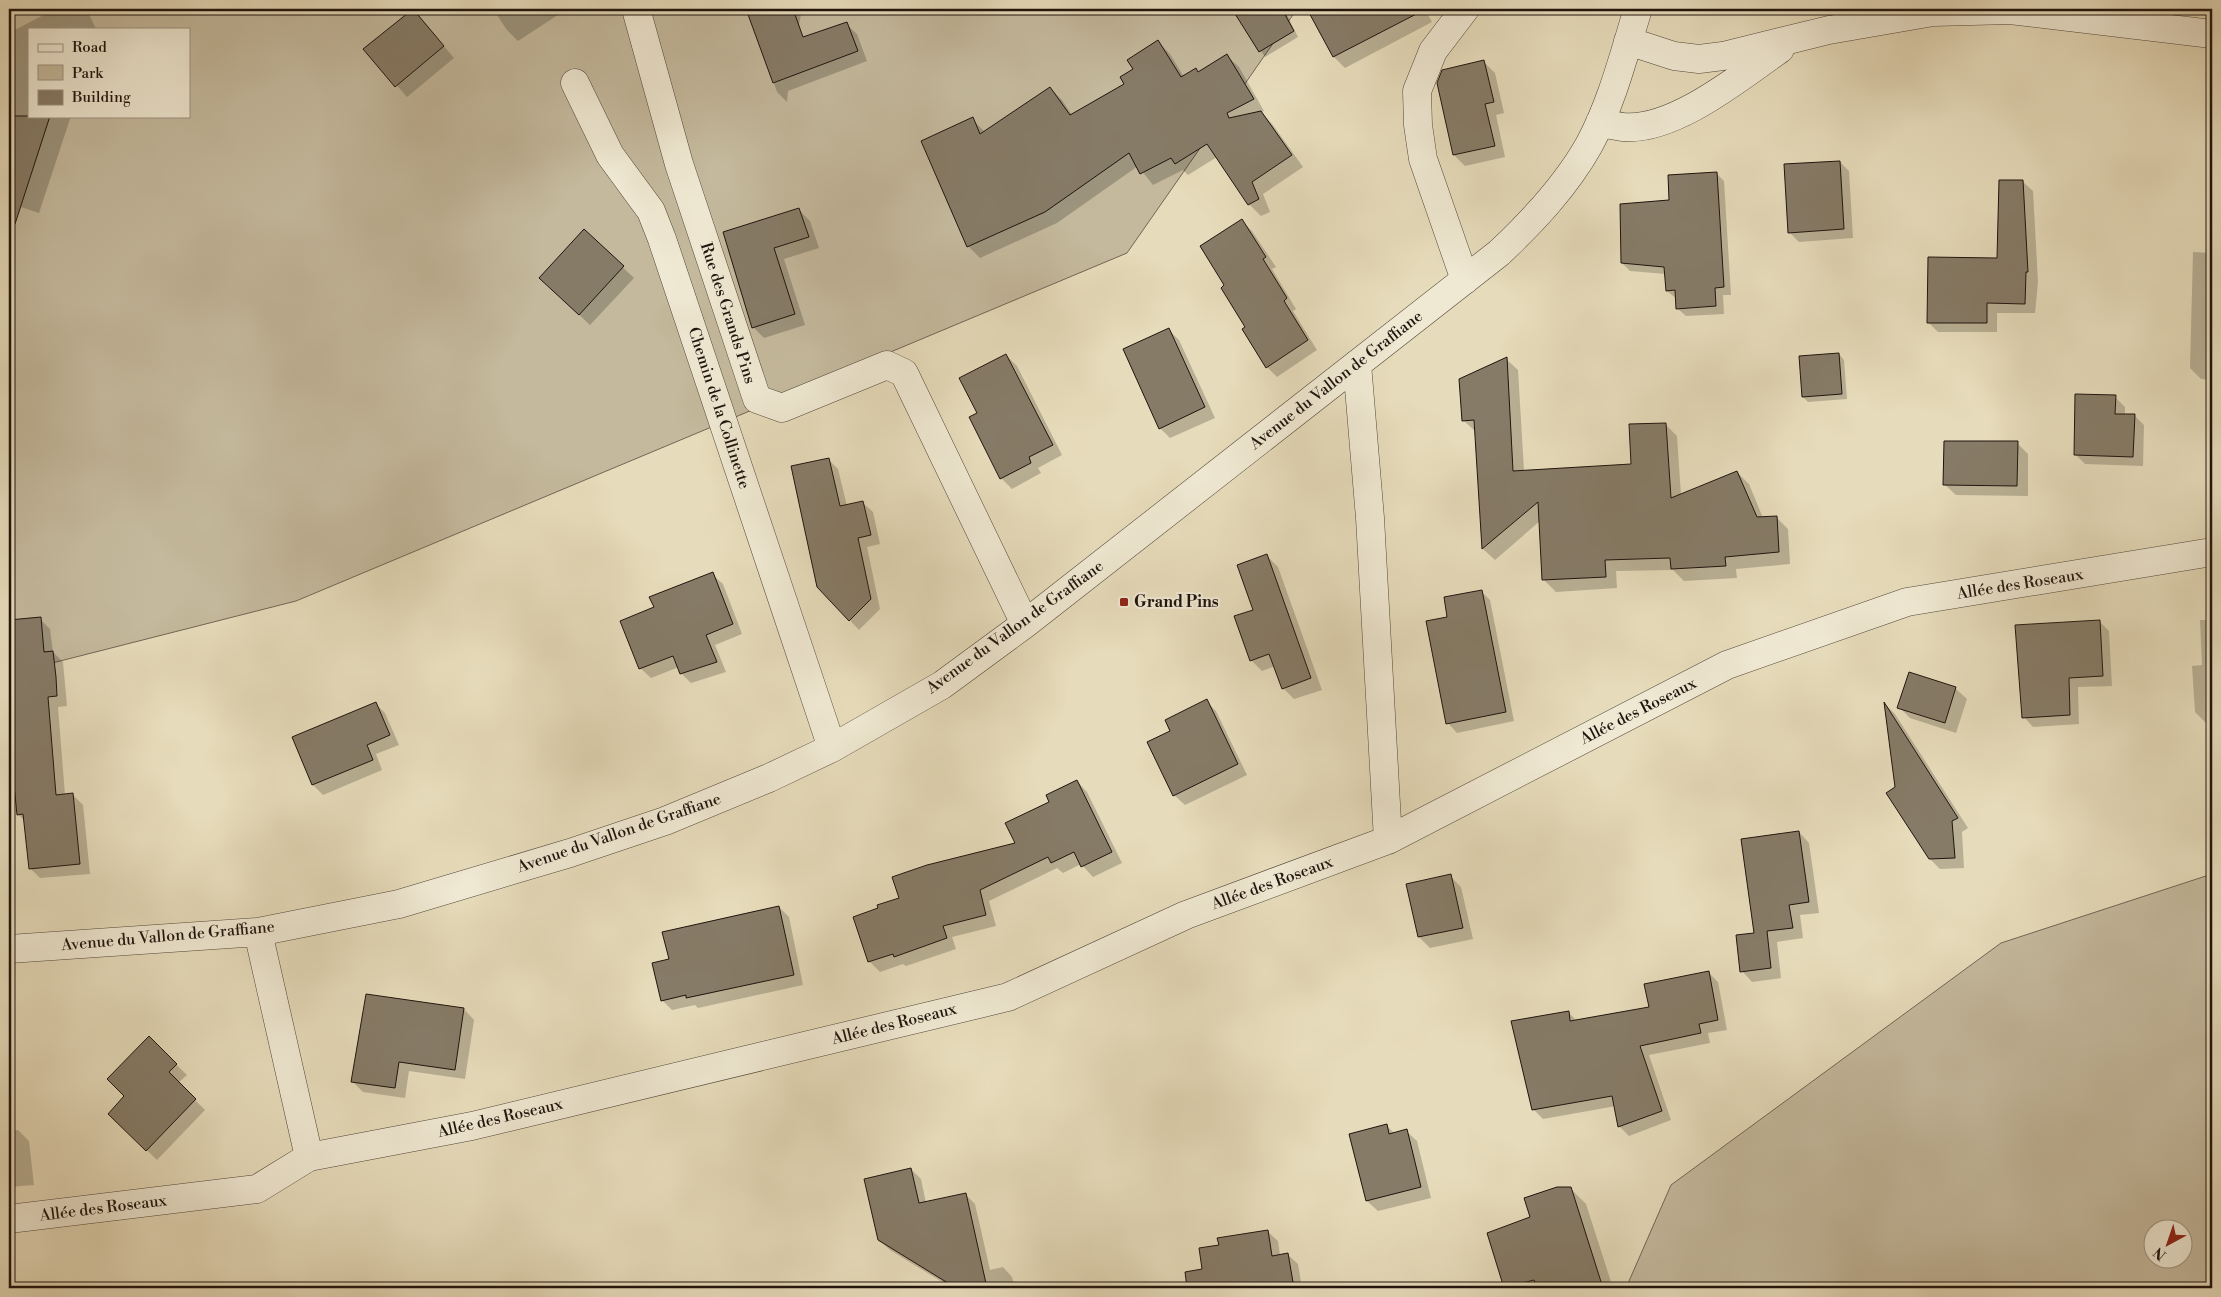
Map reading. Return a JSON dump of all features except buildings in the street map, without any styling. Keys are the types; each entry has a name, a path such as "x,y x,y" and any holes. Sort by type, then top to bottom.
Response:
{"street":[{"name":"Rue des Grands Pins","path":"636,9 679,164 757,399 782,408 887,365 904,373 1025,624"},
{"path":"1465,9 1433,51 1417,91 1418,125 1423,159 1465,280"},
{"name":"Avenue du Vallon de Graffiane","path":"9,949 258,932 399,904 570,853 674,817 769,778 832,748 942,685 1025,624 1499,253 1535,218 1577,165 1600,122 1638,9"},
{"path":"1628,41 1674,56 1699,59 1723,56 1829,30 1933,12 2010,10 2212,34"},
{"path":"1600,122 1624,128 1671,119 1693,108 1793,39"},
{"name":"Chemin de la Collinette","path":"575,83 610,155 651,212 662,239 832,748"},
{"path":"1357,364 1370,518 1388,840"},
{"name":"Allée des Roseaux","path":"9,1219 257,1189 309,1157 472,1126 1008,997 1186,915 1388,840 1727,665 1907,602 2212,552"},
{"path":"258,932 309,1157"}],"green space":[{"path":"9,9 1297,9 1127,253 296,601 9,674"},
{"path":"2212,874 2212,1288 1626,1288 1671,1185 2001,943"}],"place":[{"name":"Grand Pins","path":"1124,602"}]}
